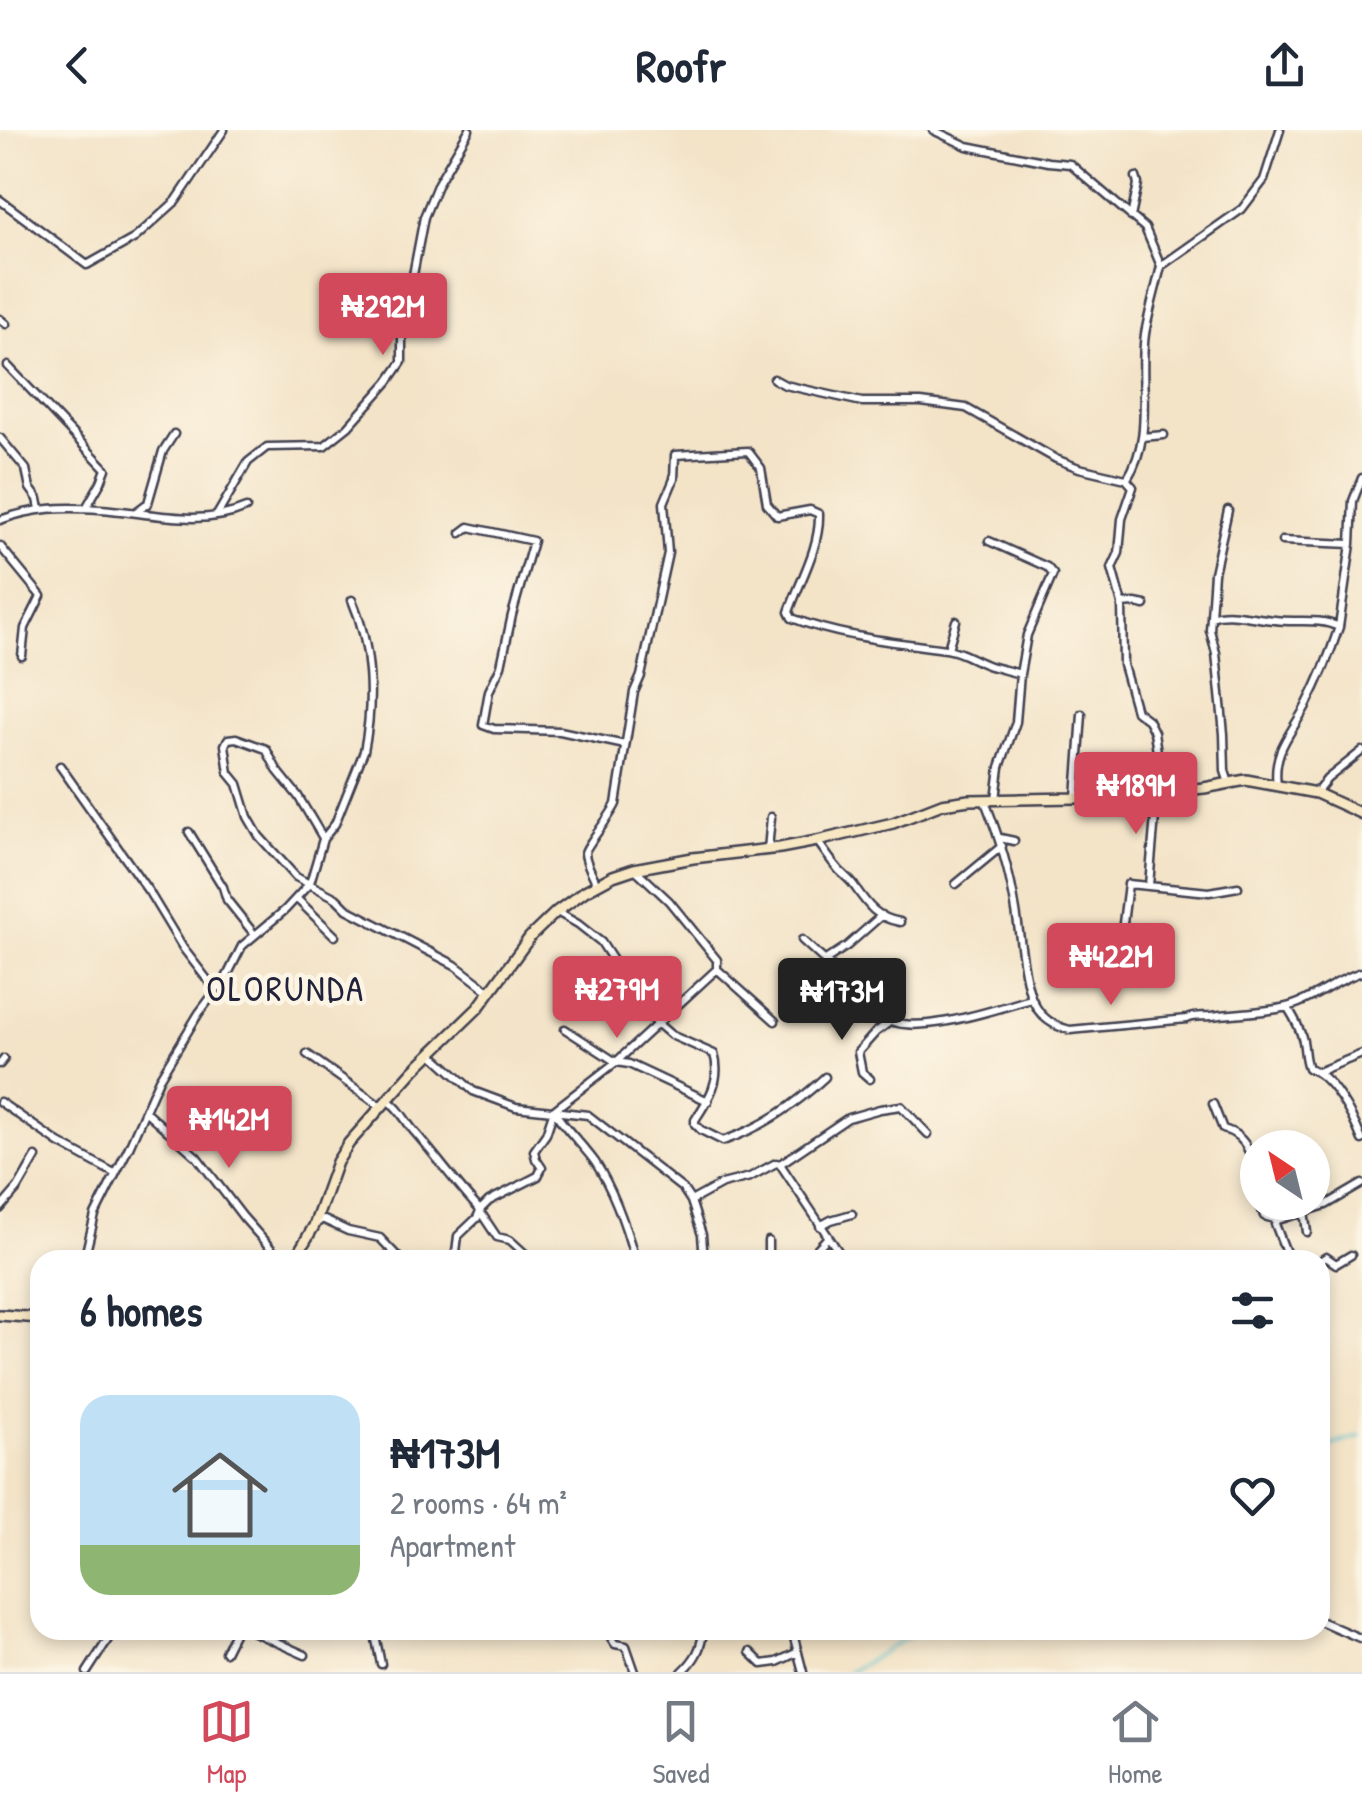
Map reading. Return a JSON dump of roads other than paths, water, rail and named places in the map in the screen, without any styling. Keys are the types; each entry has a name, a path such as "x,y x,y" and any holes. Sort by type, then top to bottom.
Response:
{"street":[{"path":"0,200 87,265 134,238 176,200 224,130"},
{"path":"217,514 248,462 267,446 324,446 348,427 402,362 402,334 424,217 438,183 469,130"},
{"path":"933,130 968,146 1070,164 1145,228 1161,266 1145,337 1142,437 1138,462 1127,479"},
{"path":"1161,266 1242,209 1264,180 1280,130"},
{"path":"1131,217 1136,177"},
{"path":"8,366 106,468 86,509"},
{"path":"774,379 785,385 862,402 920,402 966,408 1056,459 1127,479 1134,487 1122,519 1119,553 1112,568 1122,604 1123,665 1136,711 1148,720 1154,732 1160,792 1150,885"},
{"path":"135,513 148,503 163,450 174,434"},
{"path":"1142,437 1164,435"},
{"path":"0,438 26,468 40,509"},
{"path":"597,884 584,848 616,804 634,692 642,676 668,553 664,503 674,479 675,455 748,451 760,468 767,504 777,516 818,512 820,522 811,559 790,608 792,618 841,633 907,646 948,649 987,666 1020,674"},
{"path":"1277,785 1275,768 1284,742 1319,679 1340,626 1353,501 1362,478"},
{"path":"0,520 40,509 86,509 184,519 246,508"},
{"path":"1228,510 1214,573 1210,630 1216,653 1229,783"},
{"path":"460,533 468,528 533,541 501,666 486,701 483,725 494,729 560,731 626,745"},
{"path":"989,541 1047,567 1052,574 1032,621 1020,674 1016,722 1000,767 996,799"},
{"path":"1282,541 1350,544"},
{"path":"0,546 41,596 25,628 22,656"},
{"path":"86,1250 95,1215 179,1045 228,976 238,952 297,899 310,882 323,839 334,824 366,739 370,676 352,600"},
{"path":"1122,604 1144,605"},
{"path":"1211,617 1308,619 1340,626"},
{"path":"948,649 956,621"},
{"path":"1076,798 1082,714"},
{"path":"323,839 266,749 236,738 228,739 224,744 229,772 238,784 248,817 258,836 296,877 336,898 347,909 455,965 489,991"},
{"path":"1316,793 1362,751"},
{"path":"60,766 216,991"},
{"path":"300,1250 349,1143 431,1052 478,1008 530,937 556,912 597,884 634,869 818,841 893,823 942,804 984,799 1160,792 1246,780 1316,793 1362,814"},
{"path":"984,799 1002,846 1031,999 1043,1018 1070,1030 1288,1008 1362,972"},
{"path":"768,850 771,817"},
{"path":"189,832 227,900 254,934"},
{"path":"999,838 1014,841"},
{"path":"818,841 865,904 900,922"},
{"path":"956,884 1002,846"},
{"path":"456,1250 458,1236 490,1200 538,1176 542,1168 534,1151 546,1134 554,1110 616,1062 717,969 717,960 669,902 634,869"},
{"path":"1122,932 1128,884 1209,892 1238,888"},
{"path":"297,899 335,936"},
{"path":"556,912 601,942 640,1002 670,1036 714,1054 714,1087 695,1120 701,1130 723,1141 751,1131 798,1103 824,1077"},
{"path":"824,961 882,915"},
{"path":"802,940 891,1021 902,1026 965,1018 1031,999"},
{"path":"717,969 775,1021"},
{"path":"1288,1008 1298,1025 1308,1068 1320,1072 1354,1119 1362,1140"},
{"path":"870,1080 862,1072 858,1052 891,1021"},
{"path":"565,1028 616,1062 629,1064 708,1101"},
{"path":"431,1052 465,1086 494,1100 516,1108 588,1116 692,1201 703,1250"},
{"path":"306,1054 383,1103 396,1105 497,1237 510,1240 523,1250"},
{"path":"1320,1072 1362,1054"},
{"path":"0,1102 59,1144 114,1173"},
{"path":"1213,1104 1223,1129 1235,1132 1240,1138"},
{"path":"780,1164 848,1118 880,1109 901,1106 928,1134"},
{"path":"145,1110 197,1158 272,1250"},
{"path":"554,1110 613,1192 632,1250"},
{"path":"0,1209 36,1157"},
{"path":"692,1201 776,1162 837,1250"},
{"path":"1330,1202 1362,1184"},
{"path":"820,1226 852,1214"},
{"path":"314,1226 322,1220 380,1238 391,1250"},
{"path":"1278,1220 1277,1229 1285,1250"},
{"path":"1306,1220 1307,1232"},
{"path":"815,1250 828,1237"},
{"path":"768,1241 768,1250"},
{"path":"1330,1260 1336,1264 1351,1255"},
{"path":"0,1315 30,1317"},
{"path":"1330,1625 1362,1638"},
{"path":"87,1672 108,1640"},
{"path":"224,1652 231,1640"},
{"path":"271,1640 305,1655"},
{"path":"376,1640 381,1664"},
{"path":"612,1640 626,1646 635,1672"},
{"path":"682,1672 695,1659 702,1640"},
{"path":"795,1640 803,1672"},
{"path":"750,1652 762,1664 798,1652"}],"waterway":[{"path":"1330,1446 1362,1436"},
{"path":"849,1672 903,1640"}],"district":[{"name":"OLORUNDA","path":"286,989"}]}
